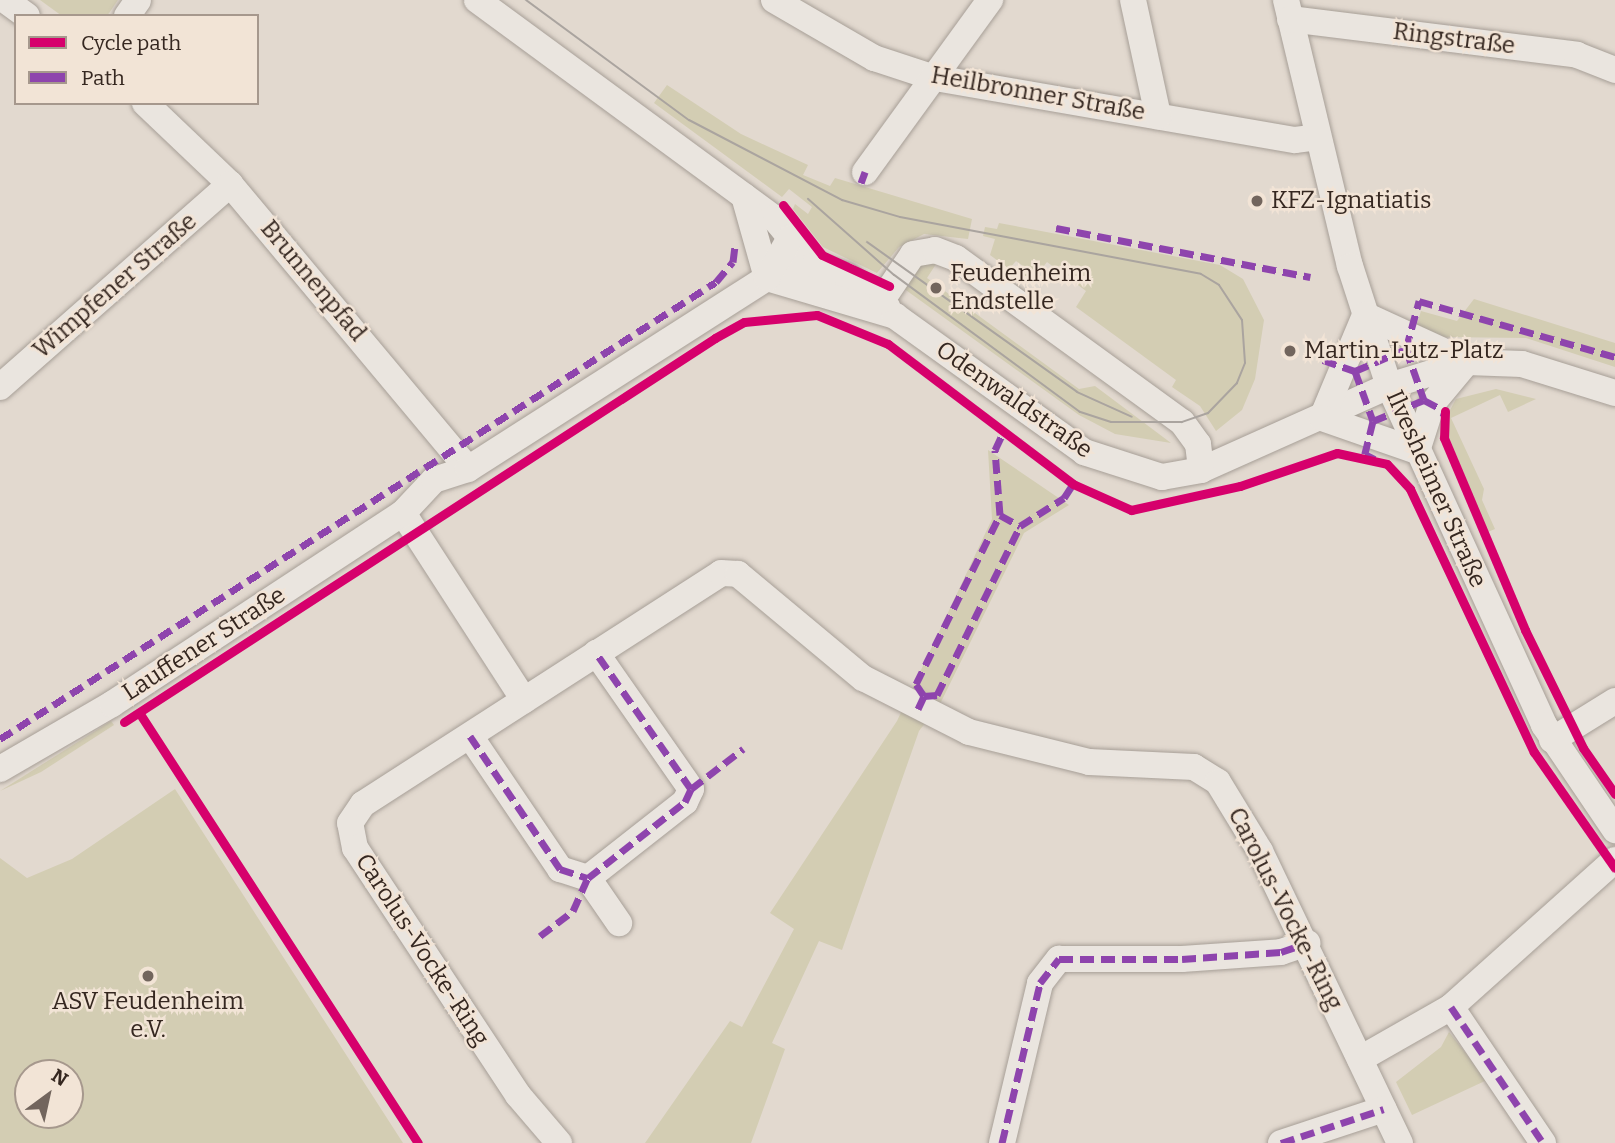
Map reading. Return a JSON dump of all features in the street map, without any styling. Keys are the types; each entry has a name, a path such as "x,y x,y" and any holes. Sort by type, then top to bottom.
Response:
{"street":[{"path":"5,0 24,14"},
{"path":"477,0 744,196 790,238 814,266 767,278"},
{"name":"Heilbronner Straße","path":"774,0 874,58 935,78 1295,140 1318,137"},
{"path":"865,172 990,0"},
{"path":"1133,0 1158,116"},
{"name":"Ringstraße","path":"1288,9 1577,55 1615,71"},
{"name":"Ilvesheimer Straße","path":"1288,9 1318,137 1365,315 1389,387 1552,740 1615,830"},
{"name":"Brunnenpfad","path":"147,105 230,184 468,469"},
{"name":"Wimpfener Straße","path":"0,387 230,184"},
{"path":"744,196 767,278"},
{"path":"767,278 790,238"},
{"path":"889,308 913,254 935,250 956,258 1182,422 1198,444 1201,470"},
{"name":"Odenwaldstraße","path":"814,266 847,276 1108,465 1162,477 1201,470 1389,387 1467,362 1522,364 1615,393"},
{"name":"Lauffener Straße","path":"0,769 112,704 404,513 445,499 468,469 767,278"},
{"name":"Odenwaldstraße","path":"767,278 889,308"},
{"path":"1365,315 1467,362 1432,404 1417,451 1322,418 1365,315"},
{"path":"404,513 524,700"},
{"name":"Carolus-Vocke-Ring","path":"559,1143 518,1095 355,848 351,823 363,804 721,573 738,574 863,678 969,732 1089,762 1194,767 1217,782 1307,943 1401,1143"},
{"path":"588,878 685,802 691,789 596,653"},
{"path":"1552,740 1615,701"},
{"path":"470,736 559,869 588,878 619,923"},
{"path":"1360,1059 1451,1007 1615,860"},
{"path":"1002,1143 1040,983 1059,959 1182,959 1281,952 1307,943"},
{"path":"1451,1007 1543,1143"},
{"path":"1281,1143 1384,1109"}],"shaded area":[{"path":"40,0 118,0 108,14 59,14"},
{"path":"667,85 741,134 808,165 803,175 830,186 835,178 972,219 968,239 924,234 899,247 877,273 823,247 793,209 795,204 808,214 812,207 789,189 782,197 654,103"},
{"path":"999,223 1220,265 1243,279 1264,320 1255,379 1242,410 1216,431 1200,406 1172,387 1176,380 1076,307 1086,291 1047,262 1030,283 1016,274 1023,266 1016,261 1009,269 990,255 995,239 983,236 985,227 997,229"},
{"path":"938,261 927,278 1079,389 1095,386 1171,443 1115,434 1079,415 903,288 916,266"},
{"path":"1474,299 1615,343 1615,367 1526,338 1440,337 1415,330 1421,311 1457,321"},
{"path":"1496,389 1536,399 1508,412 1500,395 1451,418 1484,489 1482,500 1495,529 1488,532 1443,423 1456,399"},
{"path":"988,450 1069,505 1024,533 940,704 919,731 842,950 819,941 772,1043 785,1049 751,1143 645,1143 730,1021 742,1027 794,929 770,913 897,721 992,519"},
{"path":"111,721 114,725 41,772 0,791"},
{"name":"ASV Feudenheim e.V.","path":"175,789 403,1143 0,1143 0,858 27,878 72,859"},
{"path":"1449,1032 1487,1080 1412,1115 1396,1082 1441,1047"}],"tram line":[{"path":"526,0 689,120 842,200 900,217 1201,274 1219,285 1242,320 1245,363 1237,383 1208,413 1182,422 1111,422 1080,412 894,275 808,199"},
{"path":"867,242 1077,392 1132,417"}],"marked path":[{"path":"861,183 865,172"},
{"path":"1056,228 1310,277"},
{"path":"0,739 716,282 733,262 735,245"},
{"path":"1355,371 1406,349 1419,301 1615,357"},
{"path":"1406,349 1424,400 1445,411 1443,417"},
{"path":"1323,360 1355,371 1373,421 1365,454 1375,459"},
{"path":"1373,421 1424,400"},
{"path":"1000,515 995,450 1003,433"},
{"path":"924,696 937,695 1020,526 1064,498 1073,484"},
{"path":"918,709 924,696 916,684 1000,515 1020,526"},
{"path":"470,736 560,869 588,878 685,802 691,789 596,653"},
{"path":"691,789 743,749"},
{"path":"540,936 573,911 588,878"},
{"path":"1002,1143 1040,983 1059,959 1182,959 1281,952 1307,943"},
{"path":"1451,1007 1543,1143"},
{"path":"1281,1143 1384,1109"}],"cycle path":[{"path":"783,205 822,255 889,286"},
{"path":"124,722 715,338 744,322 817,315 888,344 1073,484 1131,510 1240,486 1337,453 1387,464 1410,489 1534,752 1615,868"},
{"path":"1445,411 1444,438 1525,630 1583,748 1615,794"},
{"path":"140,714 418,1143"}],"place":[{"name":"KFZ-Ignatiatis","path":"1257,201"},
{"name":"Feudenheim Endstelle","path":"936,288"},
{"name":"Martin-Lutz-Platz","path":"1290,351"},
{"name":"ASV Feudenheim e.V.","path":"148,976"}]}
